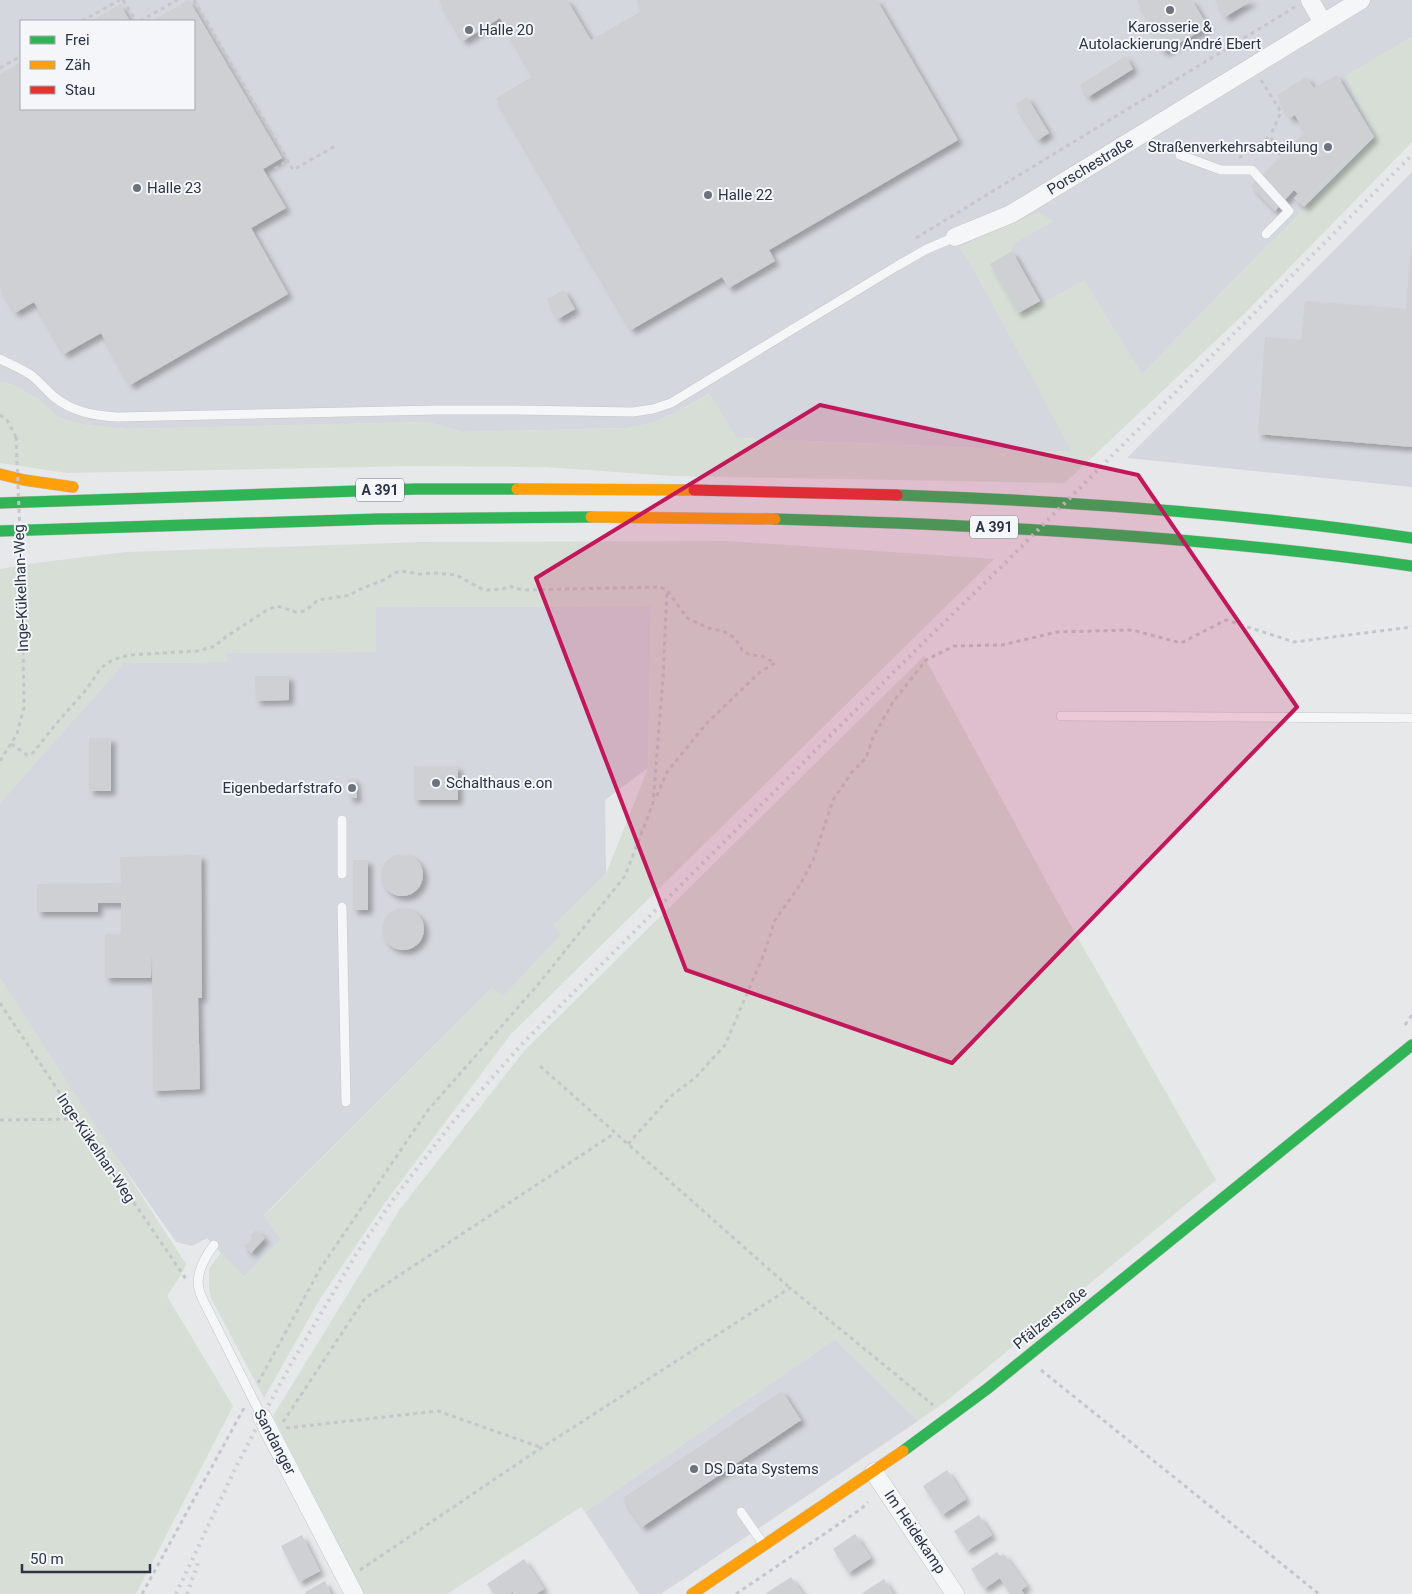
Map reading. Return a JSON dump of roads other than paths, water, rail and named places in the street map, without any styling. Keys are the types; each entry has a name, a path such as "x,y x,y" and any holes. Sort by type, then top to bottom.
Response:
{"main road":[{"path":"0,474 24,480 141,497"},
{"name":"A 391","path":"0,503 416,489 590,488 713,490 896,495 1124,507 1330,526 1412,538"},
{"name":"A 391","path":"0,531 145,525 422,518 727,517 928,524 1132,535 1338,555 1412,566"},
{"path":"58,540 145,525"},
{"name":"Pfälzerstraße","path":"692,1594 764,1545 879,1478 948,1418 1412,1045"}],"street":[{"name":"Porschestraße","path":"954,237 1018,210 1361,0"},
{"path":"1304,3 1323,23"},
{"name":"Sandanger","path":"262,1417 350,1587"},
{"name":"Im Heidekamp","path":"879,1478 955,1594"}],"lane":[{"path":"1180,155 1221,170 1252,170 1289,211 1266,234"},
{"path":"0,359 32,376 56,398 67,405 89,414 100,416 437,410 634,412 653,410 671,403 897,266 927,249 954,237"},
{"path":"1061,716 1412,718"},
{"path":"342,820 342,874"},
{"path":"342,907 346,1102"},
{"name":"Sandanger","path":"214,1245 204,1259 199,1273 198,1288 262,1417"},
{"path":"742,1512 764,1545"}],"railway":[{"path":"176,1594 236,1467 290,1366 355,1256 392,1201 453,1122 522,1044 1412,155"},
{"path":"187,1594 199,1560"}],"place":[{"name":"Karosserie & Autolackierung André Ebert","path":"1170,10"},
{"name":"Halle 20","path":"469,30"},
{"name":"Straßenverkehrsabteilung","path":"1328,147"},
{"name":"Halle 23","path":"137,188"},
{"name":"Halle 22","path":"708,195"},
{"name":"Schalthaus e.on","path":"436,783"},
{"name":"Eigenbedarfstrafo","path":"352,788"},
{"name":"DS Data Systems","path":"694,1469"}]}
